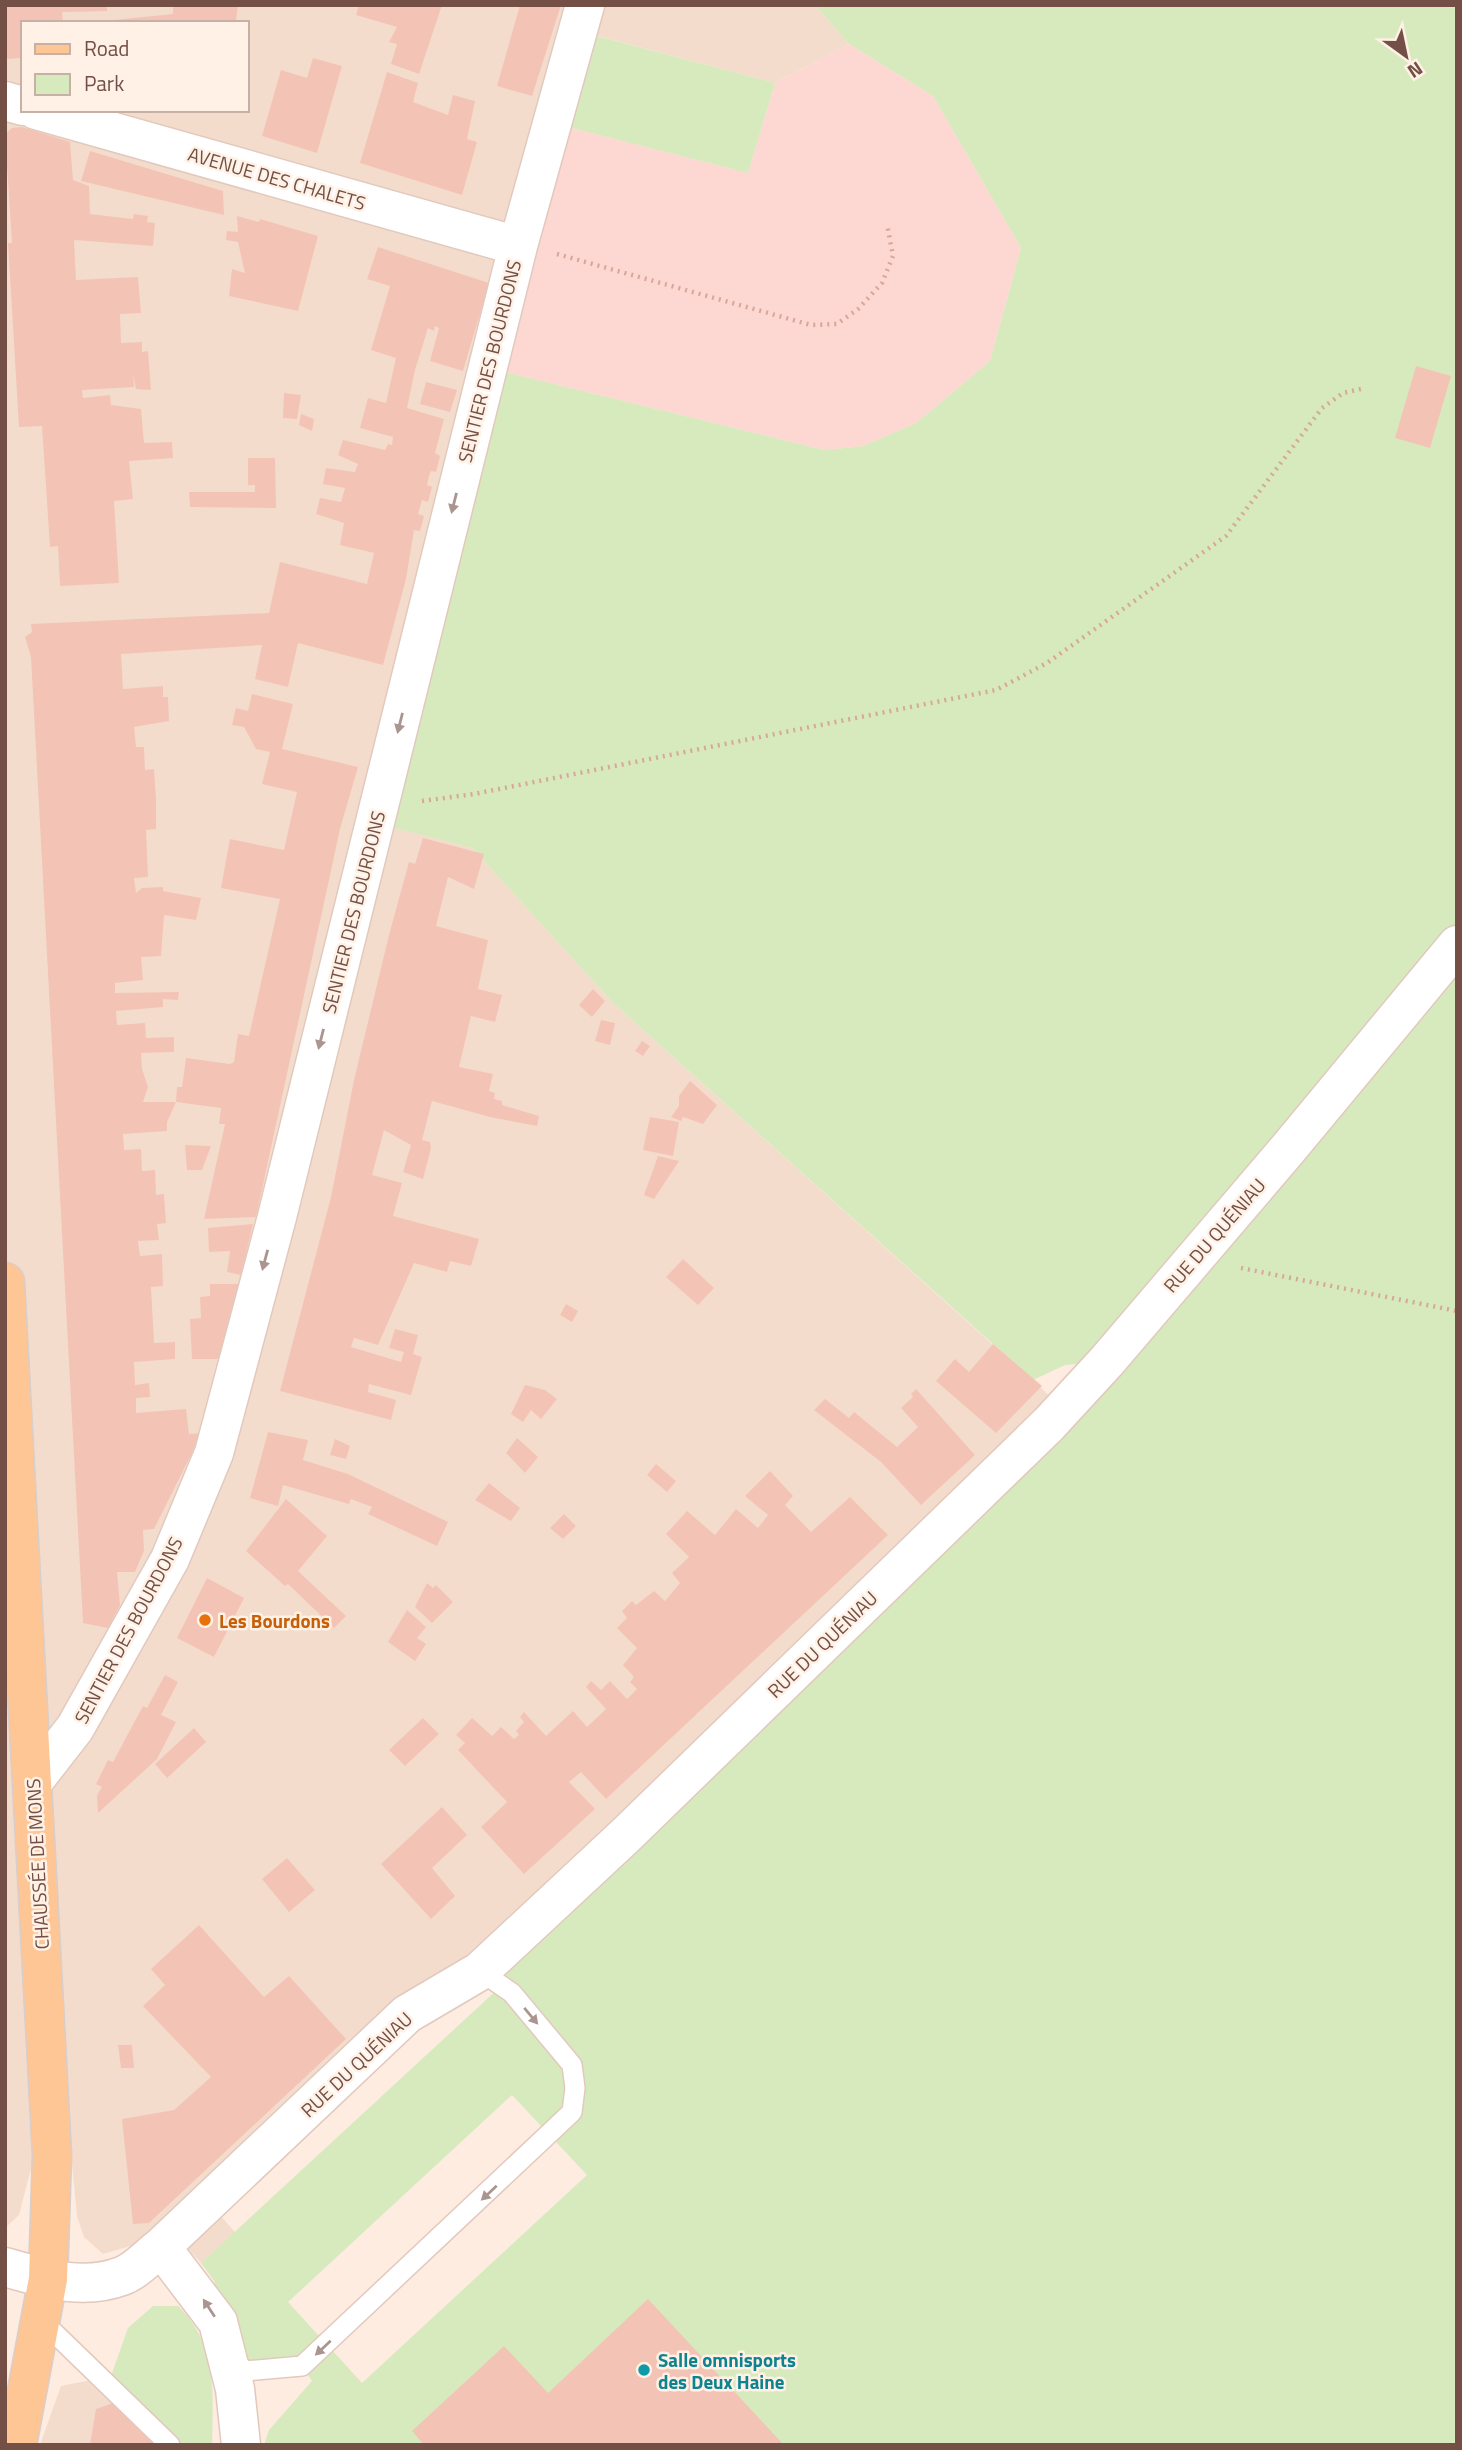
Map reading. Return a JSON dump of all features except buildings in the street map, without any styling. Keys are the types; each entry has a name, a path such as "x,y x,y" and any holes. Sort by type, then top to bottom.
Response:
{"main road":[{"name":"CHAUSSÉE DE MONS","path":"5,1282 52,2155 48,2280 17,2445"}],"street":[{"name":"SENTIER DES BOURDONS","path":"33,1782 75,1728 170,1559 214,1453 277,1217 518,246 585,5"},
{"name":"AVENUE DES CHALETS","path":"43,112 518,246"},
{"name":"RUE DU QUÉNIAU","path":"48,2280 85,2285 124,2276 161,2247 407,2014 480,1972 626,1835 1049,1424 1107,1360 1457,946"},
{"path":"161,2247 218,2322 229,2354 241,2445"},
{"path":"5,2267 48,2280"}],"lane":[{"path":"229,2354 244,2371 302,2366 572,2112 575,2088 572,2065 512,1993 480,1972"},
{"path":"40,2319 170,2445"}],"path":[{"path":"518,246 811,325 836,324 858,309 882,283 893,256 887,224"},
{"path":"381,798 448,799 996,690 1047,663 1226,536 1322,408 1343,393 1364,388"},
{"path":"1194,1258 1457,1311"}],"shaded area":[{"path":"5,5 815,5 849,44 775,83 579,31 376,822 472,848 612,1002 1062,1407 209,2203 235,2232 201,2263 162,2220 134,2245 103,2254 84,2237 77,2216 71,2154 34,2157 19,2215 5,2228"},
{"path":"849,44 933,96 1021,248 990,361 916,423 863,446 825,450 488,368 552,123 748,173 775,83"},
{"path":"111,2376 180,2445 40,2445 61,2386"}],"green space":[{"path":"815,5 1457,5 1457,2445 264,2445 269,2430 312,2381 302,2366 245,2371 204,2299 215,2282 201,2263 500,1987 480,1971 1106,1361 1065,1365 1033,1380 612,1002 472,848 376,823 488,368 825,450 863,446 916,423 990,361 1021,248 933,96 849,44","holes":["512,2095 587,2175 362,2383 288,2302"]},
{"path":"578,31 775,83 748,173 552,123"},
{"path":"153,2306 178,2306 191,2321 207,2353 213,2407 212,2445 180,2445 111,2376 128,2328"}],"place":[{"name":"Les Bourdons","path":"205,1620"},
{"name":"Salle omnisports des Deux Haine","path":"644,2370"}]}
